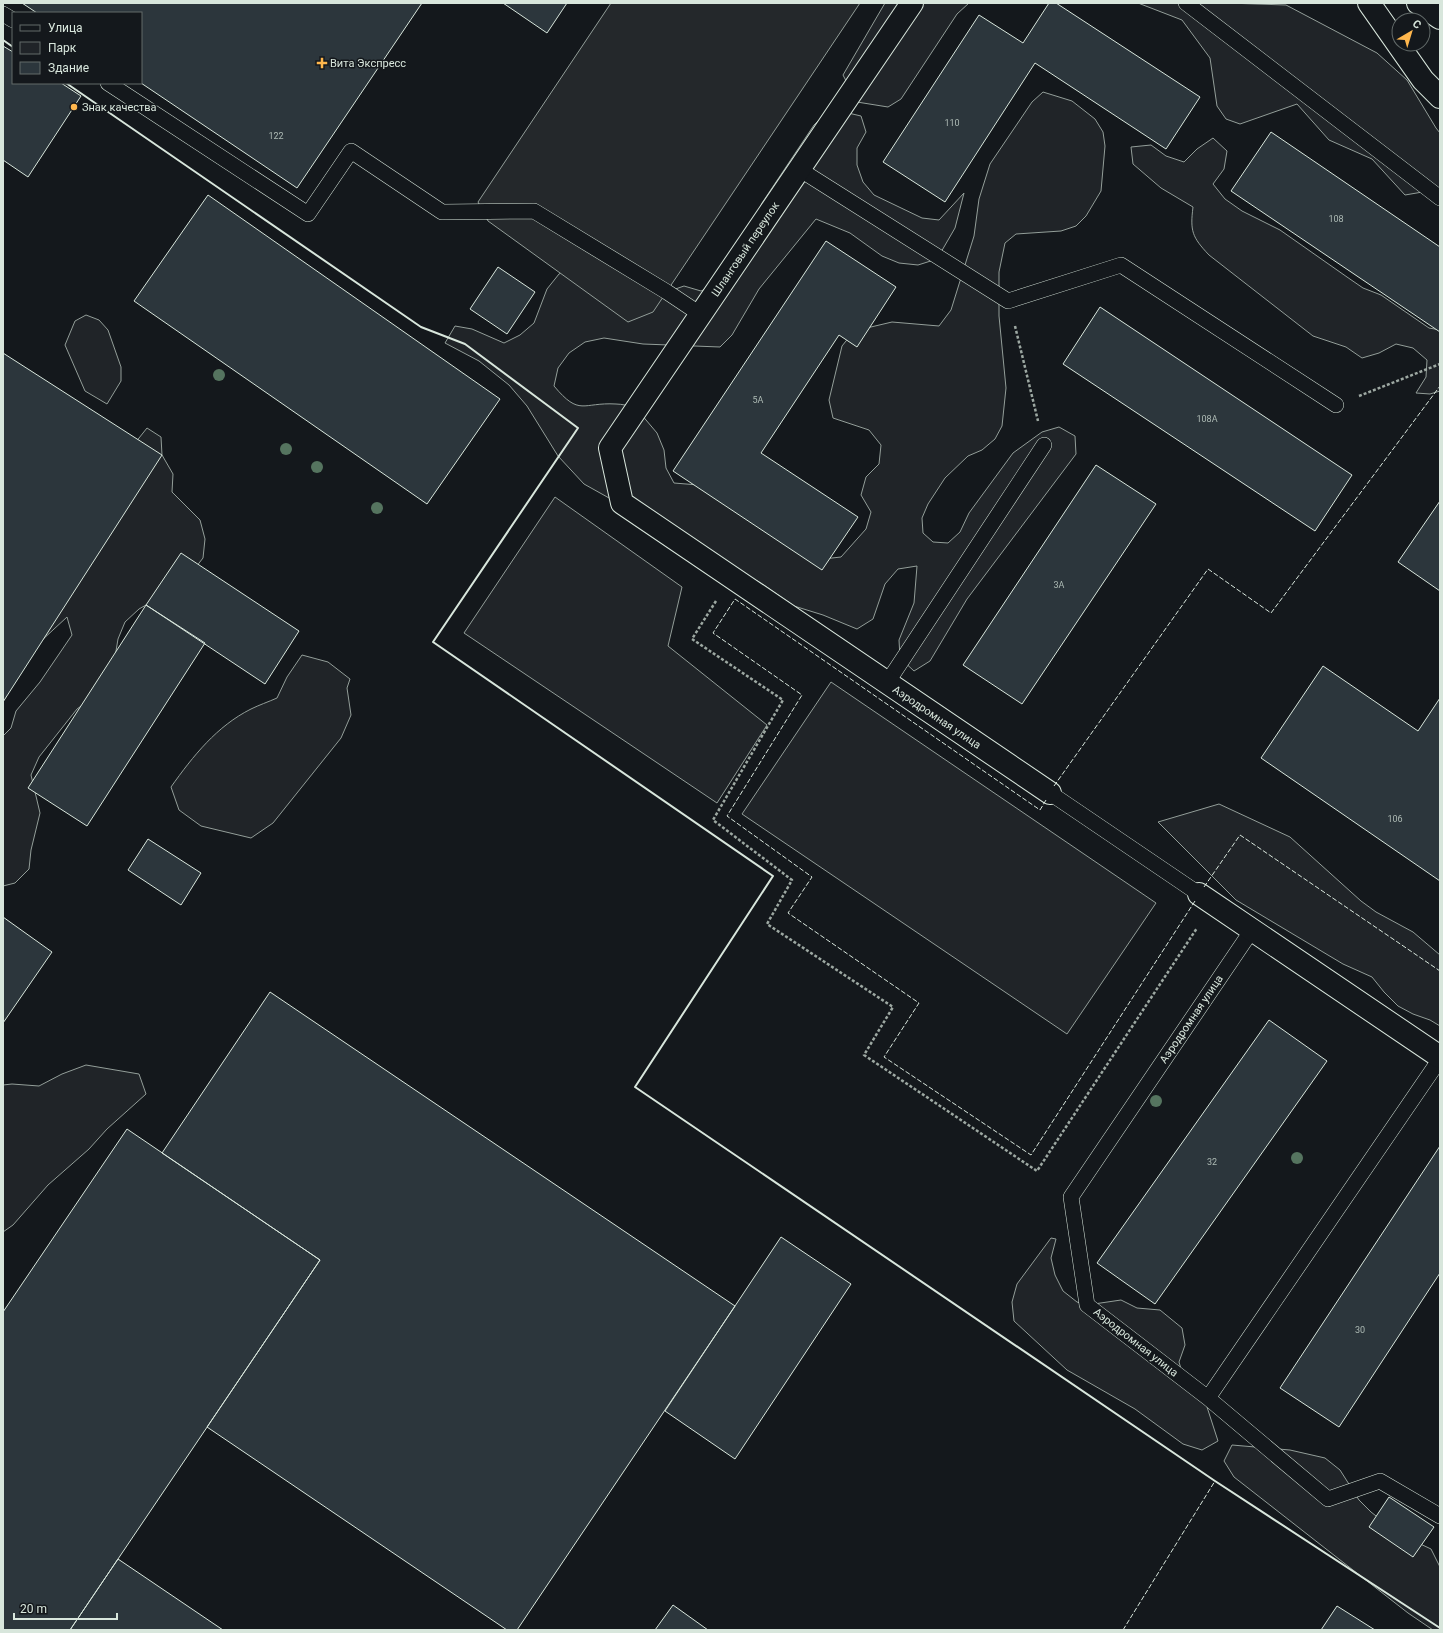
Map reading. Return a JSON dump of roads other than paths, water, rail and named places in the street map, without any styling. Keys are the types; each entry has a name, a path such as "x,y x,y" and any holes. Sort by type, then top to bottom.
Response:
{"street":[{"name":"Шланговый переулок","path":"622,504 610,448 912,3"},
{"path":"1369,3 1424,80 1440,97"},
{"path":"1418,3 1440,18"},
{"name":"Аэродромная улица","path":"622,504 1050,793"},
{"name":"Аэродромная улица","path":"1206,898 1440,1058"}],"lane":[{"path":"1186,3 1440,198"},
{"path":"3,14 12,19"},
{"path":"110,84 308,214 351,151 442,212 534,211 667,292 700,314"},
{"path":"799,169 1008,301 1121,265 1336,405"},
{"path":"887,683 1044,445"},
{"name":"Аэродромная улица","path":"1050,793 1206,898"},
{"name":"Аэродромная улица","path":"1252,930 1071,1197 1087,1305 1208,1398 1328,1499 1380,1481 1440,1516"},
{"path":"1208,1398 1440,1058"}],"place":[{"name":"Вита Экспресс","path":"322,63"},
{"name":"Знак качества","path":"74,107"}]}
